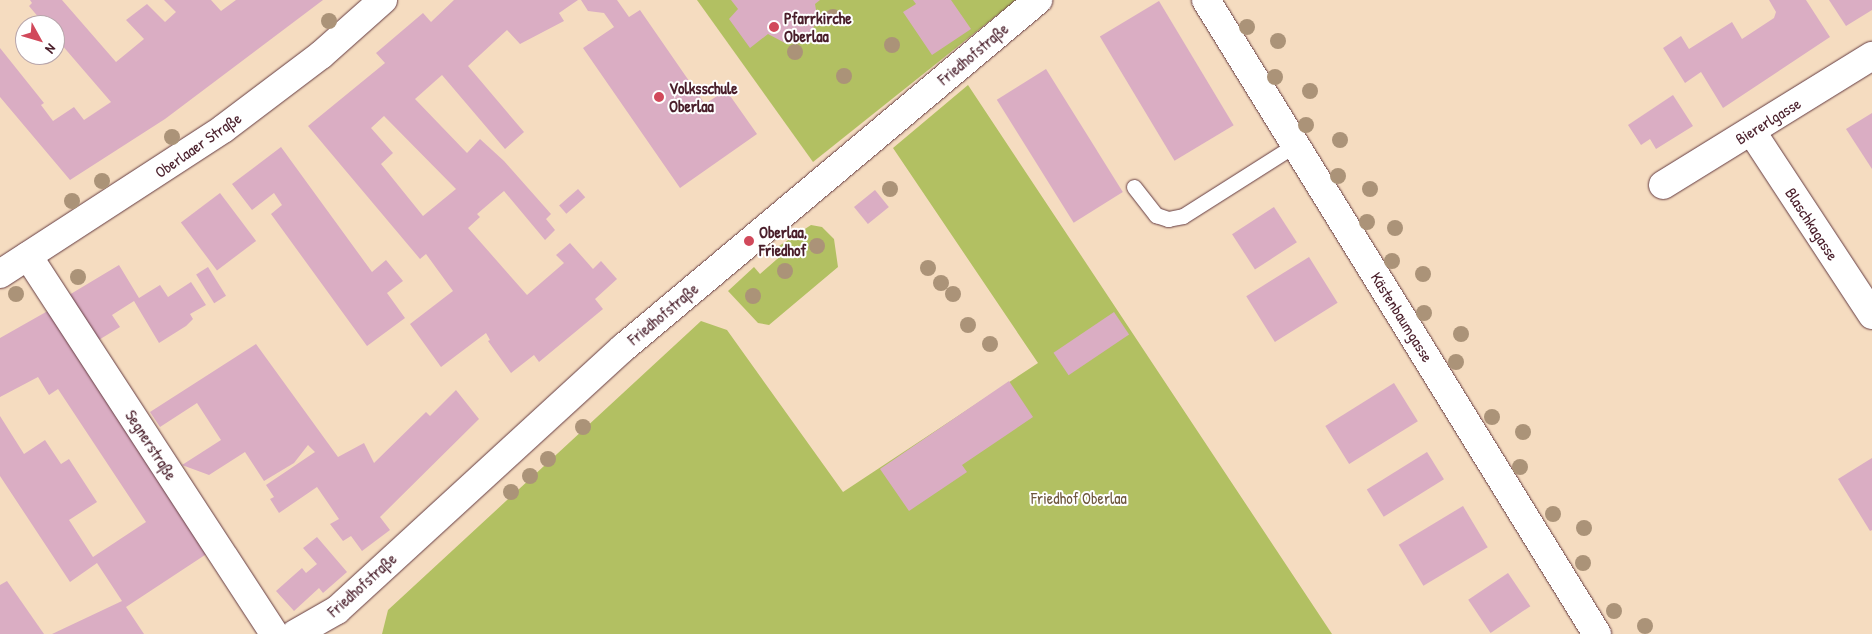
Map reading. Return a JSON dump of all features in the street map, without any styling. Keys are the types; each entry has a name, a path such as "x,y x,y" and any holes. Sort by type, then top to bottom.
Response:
{"street":[{"name":"Oberlaaer Straße","path":"0,274 223,129 321,55 384,0"},
{"name":"Friedhofstraße","path":"295,634 337,610 623,348 1038,0"},
{"name":"Kästenbaumgasse","path":"1206,0 1597,634"},
{"name":"Biererlgasse","path":"1663,185 1752,132 1872,56"},
{"name":"Blaschkagasse","path":"1752,132 1872,315"},
{"name":"Segnerstraße","path":"28,256 274,634"}],"lane":[{"path":"1134,187 1156,215 1168,219 1182,216 1296,145"}],"green space":[{"path":"697,0 1016,0 813,162"},
{"name":"Friedhof Oberlaa","path":"968,85 1332,634 382,634 388,610 701,321 727,330 843,492 1038,363 893,148"},
{"path":"811,225 822,227 834,239 838,267 769,325 758,323 728,291 754,267 760,274 784,253 779,246"}],"building":[{"path":"30,0 62,0 116,62 144,39 126,20 147,4 165,22 176,12 164,0 211,0 221,11 236,0 323,0 165,119 70,180 0,97 0,48 44,103 41,105 53,121 74,107 84,120 111,102 65,49 65,15 37,15 29,6 32,3"},
{"path":"454,0 578,0 559,13 564,21 520,44 507,30 468,66 524,132 505,149 442,75 415,99 467,153 480,139 504,161 551,214 546,219 555,230 545,240 504,191 477,214 480,217 468,228 527,295 564,263 556,255 570,243 593,269 601,261 617,279 595,299 603,309 539,362 534,355 511,373 488,341 490,340 486,333 441,367 410,324 453,291 426,254 420,259 308,126 385,63 376,53 423,13 431,22","holes":["384,116 456,189 423,216 381,164 393,153 371,128"]},
{"name":"Volksschule Oberlaa","path":"581,0 617,0 629,17 640,10 705,104 726,90 757,134 680,188 583,48 614,27 604,13 588,11"},
{"name":"Pfarrkirche Oberlaa","path":"731,0 820,0 815,4 818,21 809,33 785,43 768,34 750,48 729,19 738,9"},
{"path":"913,0 951,0 971,29 932,55 903,12 916,4"},
{"path":"1769,0 1806,0 1830,37 1723,108 1701,72 1685,83 1663,48 1681,36 1689,49 1732,22 1742,39 1774,18 1776,12"},
{"path":"1829,0 1872,0 1872,10 1846,26"},
{"path":"1159,1 1234,125 1175,161 1100,37"},
{"path":"1046,69 1123,192 1074,223 997,100"},
{"path":"1673,95 1693,126 1656,149 1650,139 1641,145 1628,125"},
{"path":"1872,113 1872,169 1846,129"},
{"path":"281,147 372,272 386,260 403,281 387,293 405,318 367,346 271,214 282,205 274,193 252,210 232,184"},
{"path":"578,189 585,197 566,214 559,205"},
{"path":"875,190 889,207 868,224 854,207"},
{"path":"220,193 256,241 217,270 181,222"},
{"path":"1274,207 1297,242 1255,269 1232,234"},
{"path":"1309,257 1338,303 1275,342 1246,296"},
{"path":"119,265 139,298 160,285 168,297 191,282 206,305 190,314 193,319 186,326 159,343 134,301 112,315 120,327 97,341 69,295"},
{"path":"208,267 226,296 214,303 196,274"},
{"path":"53,308 208,553 126,607 144,634 52,634 122,601 97,563 70,582 0,476 0,416 24,454 45,440 61,464 69,459 97,502 69,520 93,557 146,522 58,389 49,395 38,377 0,397 0,338"},
{"path":"1114,312 1129,334 1069,375 1053,353"},
{"path":"256,344 338,457 364,443 374,463 426,412 430,416 456,390 479,419 380,517 390,530 362,551 351,536 343,541 330,524 339,519 317,487 279,513 270,499 274,497 266,485 315,452 308,445 294,463 264,481 245,452 209,475 182,465 221,440 197,403 160,427 150,412"},
{"path":"1009,381 1033,417 962,465 967,472 909,511 880,469"},
{"path":"1394,383 1418,421 1349,464 1325,426"},
{"path":"1427,452 1444,479 1384,517 1367,490"},
{"path":"1872,458 1872,530 1870,531 1838,479"},
{"path":"1463,506 1488,547 1423,586 1399,545"},
{"path":"317,537 347,572 323,593 319,588 294,611 276,591 302,568 306,573 317,564 303,548"},
{"path":"1508,573 1530,606 1491,633 1468,600"},
{"path":"7,581 44,634 0,634 0,585"}],"place":[{"name":"Pfarrkirche Oberlaa","path":"774,27"},
{"name":"Volksschule Oberlaa","path":"659,97"},
{"name":"Oberlaa, Friedhof","path":"749,241"}]}
